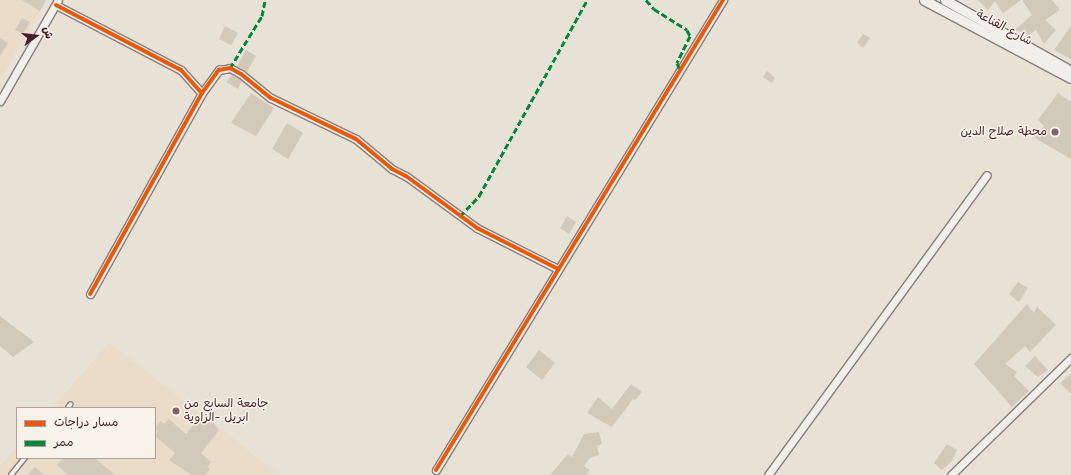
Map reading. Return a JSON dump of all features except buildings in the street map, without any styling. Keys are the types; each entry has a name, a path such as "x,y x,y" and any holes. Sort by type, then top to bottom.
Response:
{"street":[{"path":"436,470 723,0"},
{"name":"شارع القناعة","path":"924,0 1071,78"},
{"name":"شارع القناعة","path":"945,0 958,2 1071,71"},
{"path":"0,101 57,2 181,70 202,93"},
{"path":"90,294 202,93 220,70 230,68 241,74 271,98 356,139 392,169 406,176 477,228 558,269"},
{"path":"768,475 987,175"},
{"path":"951,475 1071,358"}],"lane":[{"path":"11,475 25,459"}],"shaded area":[{"path":"0,0 46,0 0,80"},
{"name":"جامعة السابع من ابريل -الزاوية","path":"109,343 280,475 0,475 0,466 16,448 16,459 156,459 156,407 53,407"}],"marked path":[{"path":"230,68 262,16 265,0"},
{"path":"460,216 479,196 587,0"},
{"path":"646,0 654,9 687,30 690,36 677,63 680,70"}],"cycle path":[{"path":"436,470 723,0"},
{"path":"56,5 181,70 202,93 90,294"},
{"path":"202,93 219,70 230,68 241,74 271,98 356,139 392,169 406,176 477,228 558,269"}],"place":[{"name":"محطة صلاح الدين","path":"1055,132"},
{"name":"جامعة السابع من ابريل -الزاوية","path":"176,411"}]}
